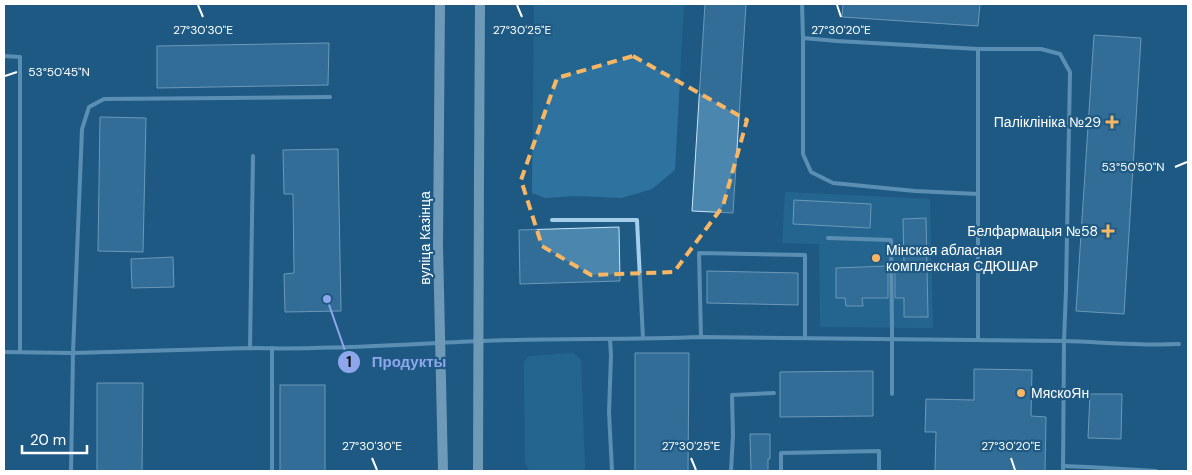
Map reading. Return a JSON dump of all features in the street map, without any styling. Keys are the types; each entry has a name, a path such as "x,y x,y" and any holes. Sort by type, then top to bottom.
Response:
{"main road":[{"name":"вуліца Казінца","path":"440,4 438,245 443,471"},
{"path":"478,471 480,4"}],"lane":[{"path":"802,4 802,154 811,172 833,183 978,194"},
{"path":"803,38 978,49 1041,49 1060,54 1070,72 1063,469 1156,471"},
{"path":"978,49 978,340"},
{"path":"4,56 20,56 20,352"},
{"path":"71,471 73,353 82,129 89,107 104,99 330,97"},
{"path":"250,348 254,156"},
{"path":"552,220 637,220 643,338"},
{"path":"828,238 891,240 892,394"},
{"path":"700,337 699,254 805,255 805,338"},
{"path":"4,352 73,353 478,341 700,337 1179,344"},
{"path":"610,339 609,412 612,471"},
{"path":"272,348 272,471"},
{"path":"731,471 733,435 732,395 774,393"},
{"path":"781,471 781,453 879,451 879,471"}],"highlighted area":[{"path":"633,56 747,120 723,206 674,272 591,275 542,246 521,180 557,78"}],"shaded area":[{"path":"534,4 684,4 675,170 652,189 622,198 575,196 545,198 532,193"},
{"name":"Мінская абласная комплексная СДЮШАР","path":"785,192 930,199 933,328 820,327 819,244 782,243"},
{"path":"573,353 581,360 585,469 583,471 530,471 525,464 524,362 529,356"}],"building":[{"path":"705,4 746,4 733,213 692,211"},
{"path":"843,4 980,4 978,26 842,17"},
{"name":"Паліклініка №29","path":"1094,35 1141,38 1124,314 1076,311"},
{"path":"329,43 328,85 157,88 157,46"},
{"path":"100,117 146,118 143,252 98,251"},
{"path":"338,149 341,311 285,312 284,274 294,273 293,194 284,194 283,150"},
{"path":"794,200 871,204 870,228 793,224"},
{"path":"926,218 928,317 904,317 904,298 895,298 895,266 904,266 903,219"},
{"path":"619,227 620,281 520,284 519,230"},
{"path":"173,257 174,287 132,288 131,259"},
{"path":"888,266 888,298 862,298 863,306 846,306 845,298 836,298 836,268"},
{"path":"707,271 798,273 798,305 707,303"},
{"path":"635,353 689,353 688,471 635,471"},
{"path":"974,369 1032,370 1031,416 1046,417 1045,471 935,471 936,432 925,432 926,399 974,400"},
{"path":"873,371 873,416 780,417 780,372"},
{"path":"97,383 143,383 142,471 97,471"},
{"path":"280,385 325,385 325,471 280,471"},
{"path":"1090,394 1122,394 1121,439 1088,438"},
{"path":"750,434 770,434 768,471 751,471"}],"place":[{"name":"Паліклініка №29","path":"1112,122"},
{"name":"Белфармацыя №58","path":"1108,231"},
{"name":"Мінская абласная комплексная СДЮШАР","path":"876,258"},
{"name":"Продукты","path":"327,299"},
{"name":"МяскоЯн","path":"1021,393"}]}
